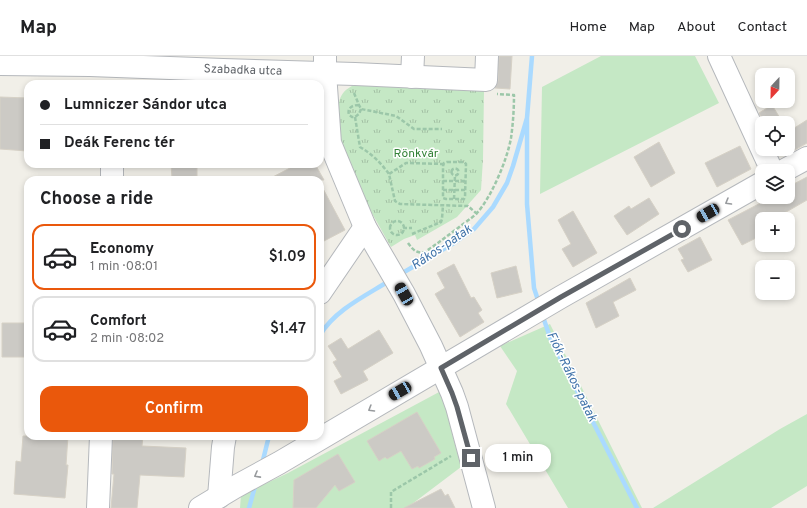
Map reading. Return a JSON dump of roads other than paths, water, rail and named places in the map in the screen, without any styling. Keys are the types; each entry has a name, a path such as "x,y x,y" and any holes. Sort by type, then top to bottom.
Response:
{"street":[{"name":"Szabadka utca","path":"0,64 116,75 325,64 350,74 413,66 486,80 487,56"},
{"path":"719,56 769,164"},
{"path":"325,64 330,143 365,228 404,294 431,346 452,393 484,508"},
{"path":"795,164 807,158"},
{"path":"324,437 561,297 755,187"},
{"path":"324,287 365,228"},
{"path":"98,508 101,440"},
{"path":"218,498 224,440"},
{"path":"218,498 318,440"}],"waterway":[{"name":"Rákos-patak","path":"399,275 454,243 474,229 493,207 507,183 527,118 532,56"},
{"name":"Fiók-Rákos-patak","path":"527,118 527,204 534,288 539,303"},
{"name":"Rákos-patak","path":"324,329 334,318 351,304 389,281"},
{"name":"Fiók-Rákos-patak","path":"542,314 551,340 637,508"},
{"name":"Rákos-patak","path":"262,464 268,440"},
{"name":"Rákos-patak","path":"249,508 256,483"}],"park label":[{"name":"Rönkvár","path":"416,154"}]}
